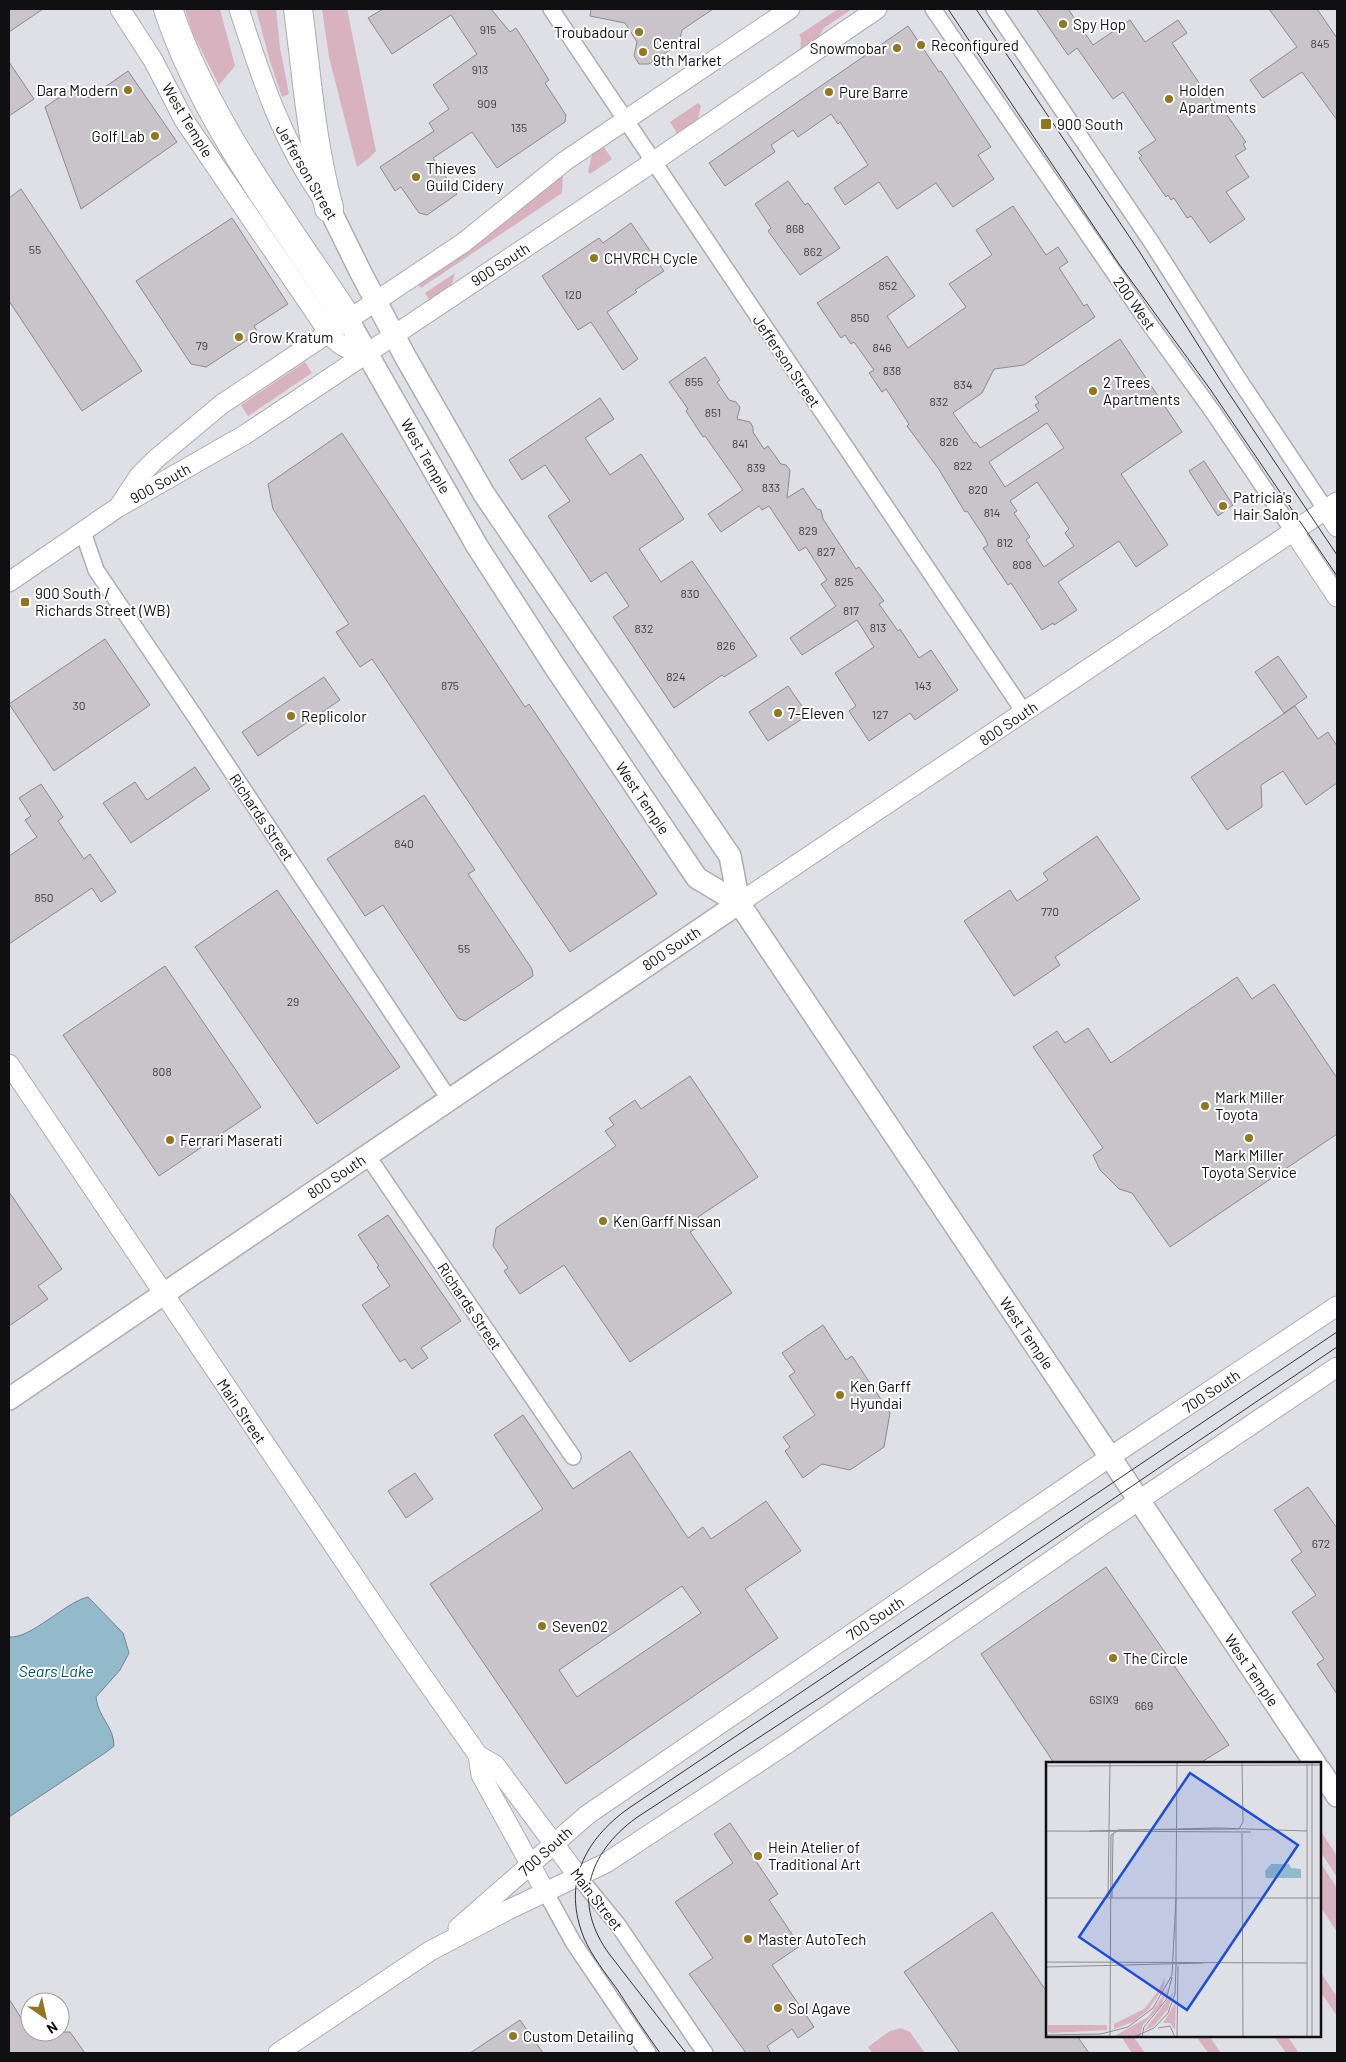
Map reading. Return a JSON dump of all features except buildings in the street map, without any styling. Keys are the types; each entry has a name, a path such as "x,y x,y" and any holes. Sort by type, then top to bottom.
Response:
{"highway":[{"path":"168,9 190,65 222,126 338,327"},
{"path":"298,9 312,127 318,164 329,208"}],"main road":[{"name":"Jefferson Street","path":"329,208 376,302"},
{"name":"West Temple","path":"376,302 489,502 730,856 739,903 1314,1762"},
{"name":"West Temple","path":"338,327 367,352 477,546 554,668 697,878 739,903"},
{"name":"800 South","path":"9,1399 739,903"},
{"path":"1321,1772 1337,1796"}],"street":[{"name":"West Temple","path":"120,9 153,60 184,120 338,327"},
{"name":"Jefferson Street","path":"240,9 263,85 277,118 306,174 329,208"},
{"name":"Jefferson Street","path":"551,9 1024,712"},
{"name":"900 South","path":"117,508 139,476 192,428 222,404 475,235 545,175 790,9"},
{"name":"900 South","path":"9,582 117,508 151,487 224,448 654,161 877,9"},
{"name":"200 West","path":"933,9 1143,315 1213,412 1337,597"},
{"path":"994,9 1152,242 1249,395 1331,506 1337,527"},
{"name":"800 South","path":"739,903 1331,506"},
{"name":"Richards Street","path":"83,532 96,570 187,703 449,1099"},
{"name":"Main Street","path":"9,1064 396,1638 478,1755 495,1765 578,1876 618,1925 705,2053"},
{"name":"Richards Street","path":"367,1155 573,1457"},
{"name":"700 South","path":"430,1951 587,1815 1110,1457 1337,1306"},
{"name":"700 South","path":"278,2053 430,1951 546,1891 606,1863 780,1748 1139,1500 1337,1367"},
{"name":"Main Street","path":"478,1755 481,1775 573,1942 648,2053"}],"shaded area":[{"path":"185,9 220,9 235,66 219,85 193,34"},
{"path":"256,9 276,9 280,48 289,94 282,97 270,61"},
{"path":"322,9 347,9 376,151 357,167 329,57"},
{"path":"838,9 852,9 824,28 812,48 800,57 801,38 799,35"},
{"path":"698,103 701,106 696,126 679,137 670,122"},
{"path":"603,146 612,159 590,174 588,171 593,151"},
{"path":"563,175 562,193 421,288 417,282"},
{"path":"455,273 449,295 430,301 425,293"},
{"path":"305,362 312,373 248,416 241,405"},
{"path":"1321,1832 1337,1856 1337,1877 1321,1853"},
{"path":"1321,1864 1337,1888 1337,1932 1321,1908"},
{"path":"1321,1973 1337,1997 1337,2016 1321,1992"},
{"path":"901,2028 910,2032 925,2053 872,2053 868,2047 890,2031"},
{"path":"1122,2037 1134,2037 1145,2053 1132,2053"},
{"path":"1197,2037 1210,2037 1221,2053 1208,2053"},
{"path":"1275,2037 1288,2037 1299,2053 1286,2053"}],"water":[{"name":"Sears Lake","path":"88,1597 123,1633 129,1653 120,1670 96,1697 97,1704 111,1733 114,1746 9,1817 9,1637 18,1636 37,1627 69,1606"}],"tram line":[{"path":"948,9 1119,264 1210,389 1337,576"},
{"path":"976,9 1139,251 1224,386 1337,555"},
{"path":"660,2053 595,1958 584,1938 578,1918 575,1899 581,1865 589,1849 600,1834 629,1808 1337,1332"},
{"path":"686,2053 610,1955 598,1936 591,1917 590,1881 596,1864 606,1847 619,1832 636,1818 830,1691 1337,1347"}],"place":[{"name":"Spy Hop","path":"1063,24"},
{"name":"Troubadour","path":"639,32"},
{"name":"Reconfigured","path":"921,45"},
{"name":"Snowmobar","path":"897,48"},
{"name":"Central 9th Market","path":"643,52"},
{"name":"Dara Modern","path":"128,90"},
{"name":"Pure Barre","path":"829,92"},
{"name":"Holden Apartments","path":"1169,99"},
{"name":"900 South","path":"1046,124"},
{"name":"Golf Lab","path":"155,136"},
{"name":"Thieves Guild Cidery","path":"416,177"},
{"name":"CHVRCH Cycle","path":"594,258"},
{"name":"Grow Kratum","path":"239,337"},
{"name":"2 Trees Apartments","path":"1093,391"},
{"name":"Patricia's Hair Salon","path":"1223,506"},
{"name":"900 South / Richards Street (WB)","path":"25,602"},
{"name":"7-Eleven","path":"778,713"},
{"name":"Replicolor","path":"291,716"},
{"name":"Mark Miller Toyota","path":"1205,1106"},
{"name":"Mark Miller Toyota Service","path":"1249,1138"},
{"name":"Ferrari Maserati","path":"170,1140"},
{"name":"Ken Garff Nissan","path":"603,1221"},
{"name":"Ken Garff Hyundai","path":"840,1395"},
{"name":"Seven02","path":"542,1626"},
{"name":"The Circle","path":"1113,1658"},
{"name":"Hein Atelier of Traditional Art","path":"758,1856"},
{"name":"Master AutoTech","path":"748,1939"},
{"name":"Sol Agave","path":"778,2008"},
{"name":"Custom Detailing","path":"513,2036"}]}
